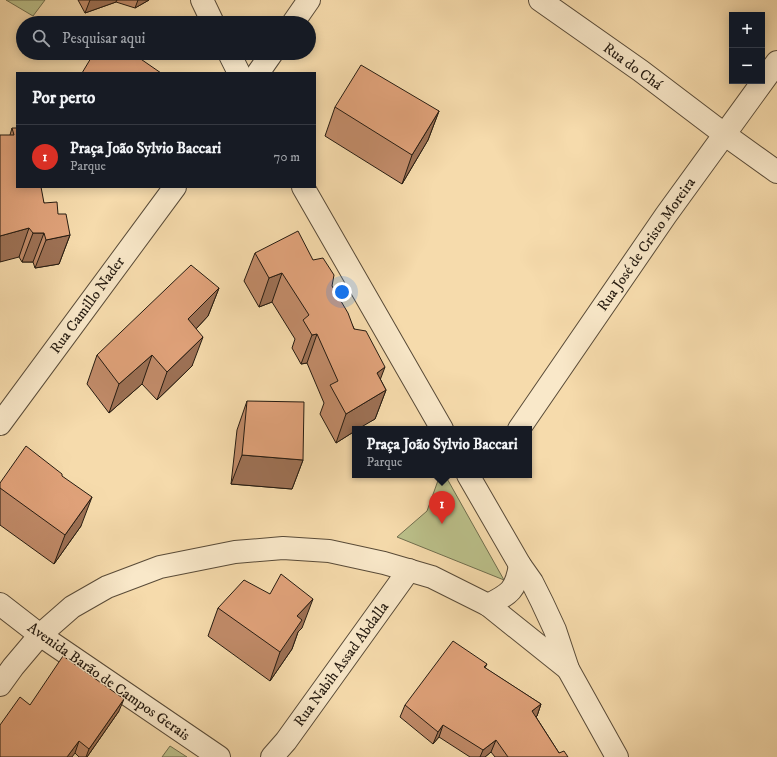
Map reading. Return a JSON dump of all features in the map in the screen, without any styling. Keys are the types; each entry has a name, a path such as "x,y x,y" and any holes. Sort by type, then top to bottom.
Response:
{"street":[{"path":"202,0 210,16"},
{"path":"298,16 309,0"},
{"name":"Rua do Chá","path":"540,0 641,71 777,172"},
{"path":"232,60 238,72"},
{"path":"259,72 267,60"},
{"name":"Rua José de Cristo Moreira","path":"521,426 666,215 777,62"},
{"name":"Rua Camillo Nader","path":"0,424 174,188"},
{"path":"304,188 440,426"},
{"path":"470,478 520,565 532,582 555,630 568,669 616,757"},
{"path":"0,685 40,635 72,606 107,587 160,568 235,552 283,548 329,551 384,562 432,577 488,605 568,669"},
{"path":"488,605 511,591 516,581 520,565"},
{"name":"Rua Nabih Assad Abdalla","path":"272,757 286,741 409,570"},
{"name":"Avenida Barão de Campos Gerais","path":"0,604 40,635 219,757"}],"green space":[{"path":"6,0 45,0 33,16"},
{"path":"439,478 447,478 504,580 397,537 427,511"},
{"path":"170,746 187,757 162,757"}],"building":[{"path":"90,60 142,60 160,72 83,72"},
{"path":"361,65 439,111 412,155 335,107"},
{"path":"12,128 16,128 16,188 41,188 44,203 57,202 58,214 66,214 70,235 46,240 44,233 33,233 29,228 0,236 0,135 14,135"},
{"path":"298,231 313,260 323,258 334,275 332,286 348,313 354,329 366,331 385,367 377,373 386,390 346,414 330,385 338,381 317,334 312,335 303,320 309,315 282,273 269,278 255,253"},
{"path":"191,265 219,288 188,319 203,337 167,372 152,355 119,384 97,355"},
{"path":"247,401 304,402 303,460 242,455"},
{"path":"26,446 62,474 62,476 92,497 65,535 0,488 0,483"},
{"path":"281,574 313,599 297,616 302,620 280,652 218,608 244,580 270,594"},
{"path":"453,641 487,664 484,667 541,704 532,711 559,753 564,751 568,757 508,757 496,740 483,750 443,725 438,732 405,705"},
{"path":"63,656 124,699 89,749 79,741 67,757 0,757 0,725 20,697 30,705"}],"place":[{"name":"Praça João Sylvio Baccari","path":"442,524"}]}
